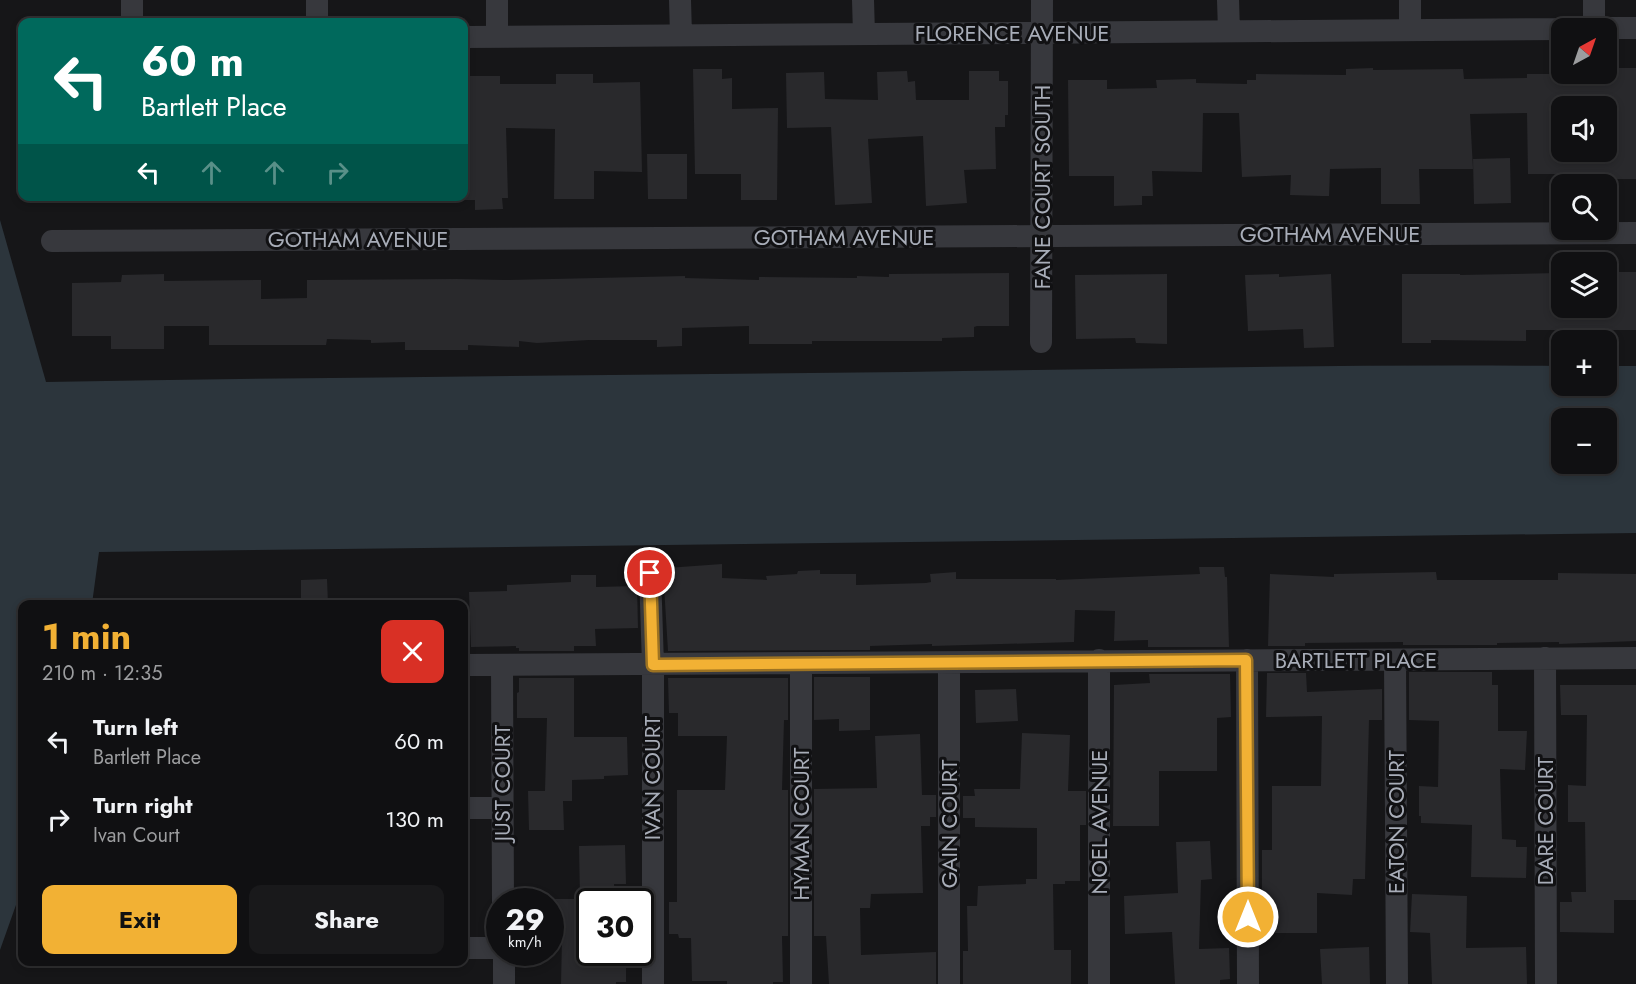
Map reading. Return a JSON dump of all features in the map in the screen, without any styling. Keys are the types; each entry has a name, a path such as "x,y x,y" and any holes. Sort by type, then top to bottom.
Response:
{"street":[{"path":"132,0 132,18"},
{"path":"317,0 317,18"},
{"path":"497,0 497,37"},
{"path":"680,0 681,35"},
{"path":"863,0 864,34"},
{"name":"FANE COURT SOUTH","path":"1041,342 1042,0"},
{"path":"1228,0 1229,31"},
{"path":"1410,0 1410,30"},
{"path":"1594,0 1594,18"},
{"name":"FLORENCE AVENUE","path":"468,37 1551,28"},
{"name":"FLORENCE AVENUE","path":"1617,28 1636,28"},
{"name":"GOTHAM AVENUE","path":"52,241 1636,233"},
{"name":"IVAN COURT","path":"650,573 653,665 652,984"},
{"name":"BARTLETT PLACE","path":"468,665 1636,657"},
{"name":"DARE COURT","path":"1545,658 1546,984"},
{"name":"NOEL AVENUE","path":"1099,660 1099,984"},
{"path":"1246,660 1248,984"},
{"name":"EATON COURT","path":"1395,660 1397,984"},
{"name":"GAIN COURT","path":"949,663 949,984"},
{"name":"HYMAN COURT","path":"801,664 801,984"},
{"name":"JUST COURT","path":"502,665 503,888"},
{"path":"468,808 501,808"},
{"path":"468,948 486,948"},
{"path":"504,966 504,984"}],"shaded area":[{"path":"0,220 46,382 1234,367 1551,366 1551,396 1617,396 1617,366 1636,366 1636,533 99,552 93,600 18,600 18,899 0,950"}],"building":[{"path":"1617,68 1636,68 1636,179 1617,179 1617,174 1528,174 1527,113 1470,114 1473,169 1419,169 1420,204 1381,204 1381,168 1330,169 1329,196 1290,195 1291,175 1242,177 1239,113 1203,113 1202,172 1152,171 1153,196 1142,196 1142,205 1114,206 1114,176 1069,176 1068,80 1107,80 1107,89 1157,88 1156,80 1196,79 1196,83 1247,84 1247,80 1256,80 1256,74 1346,75 1346,69 1463,69 1464,79 1527,78 1527,74 1551,74 1551,84 1617,84"},
{"path":"693,69 722,69 722,79 732,78 732,109 778,108 777,200 741,200 741,174 695,174"},
{"path":"907,71 908,82 915,81 916,100 969,100 969,71 999,71 999,81 1008,81 1008,115 1005,115 1005,127 995,127 996,169 964,170 967,203 926,206 923,136 868,139 872,203 835,205 831,127 787,128 786,73 824,72 825,99 878,100 877,72"},
{"path":"556,74 593,74 593,83 640,82 642,172 594,171 594,199 554,199 555,129 506,128 508,198 502,198 503,209 475,210 475,200 468,200 468,76 500,76 500,84 556,84"},
{"path":"647,154 687,154 687,199 648,199"},
{"path":"1510,158 1511,203 1474,204 1473,159"},
{"path":"1617,272 1636,272 1636,330 1526,330 1526,341 1431,340 1431,343 1402,343 1402,274 1551,273 1551,318 1617,318"},
{"path":"1009,273 1009,326 977,326 974,327 974,337 942,338 942,341 812,341 812,344 749,344 749,326 682,328 682,346 657,347 657,340 537,343 519,341 519,347 468,345 468,350 405,350 405,342 371,343 371,340 327,339 326,345 209,345 209,326 164,326 164,349 111,349 111,336 72,336 72,283 121,282 122,275 164,274 164,281 261,280 261,299 307,298 307,280 505,280 685,276 685,278 759,280 759,277 857,278 857,276 889,277 889,274"},
{"path":"1167,274 1167,344 1136,343 1135,338 1076,339 1075,275"},
{"path":"1279,274 1279,277 1331,274 1334,347 1304,348 1303,329 1248,331 1245,275"},
{"path":"722,564 722,578 767,580 766,576 820,570 820,574 856,574 856,585 926,583 931,582 930,574 956,572 956,579 1056,580 1200,574 1199,567 1224,567 1225,577 1227,577 1229,647 1148,647 1148,640 1114,641 1115,611 1075,610 1074,642 870,646 870,650 668,651 664,586 667,586 667,568"},
{"path":"1436,572 1437,580 1558,580 1558,573 1636,574 1636,641 1559,644 1559,642 1497,643 1497,645 1403,645 1403,642 1305,643 1305,646 1268,646 1270,574 1334,577 1334,574"},
{"path":"571,575 596,575 596,587 637,586 638,628 595,629 596,646 574,646 574,651 519,651 516,646 471,647 469,592 507,591 507,585 571,582"},
{"path":"327,579 328,600 301,600 301,580"},
{"path":"1409,672 1492,672 1492,685 1498,685 1498,731 1527,731 1525,770 1500,769 1502,839 1516,840 1516,847 1527,847 1526,878 1471,877 1472,825 1421,823 1419,786 1438,787 1439,721 1409,720"},
{"path":"1267,673 1306,673 1307,692 1382,689 1382,720 1369,720 1365,879 1353,879 1352,895 1317,893 1317,933 1262,933 1262,850 1272,850 1272,786 1321,786 1322,716 1266,717"},
{"path":"1149,674 1230,674 1231,717 1217,718 1217,771 1159,771 1159,826 1113,826 1114,685 1150,683"},
{"path":"814,677 870,677 870,730 839,731 839,719 814,720"},
{"path":"519,678 574,678 574,737 627,737 628,775 604,776 604,779 572,780 572,801 563,801 564,830 529,830 528,791 545,791 547,718 517,718"},
{"path":"668,678 788,678 788,720 784,720 782,790 788,790 788,936 782,936 783,982 727,984 727,981 692,981 691,938 679,938 678,934 669,934 669,902 677,902 677,790 725,790 727,736 678,736 678,713 669,713"},
{"path":"1560,685 1636,685 1636,900 1614,900 1614,933 1560,932 1560,902 1572,902 1571,892 1586,892 1585,822 1568,822 1568,785 1586,786 1587,715 1561,715"},
{"path":"1016,689 1018,721 976,723 975,690"},
{"path":"1022,733 1070,735 1068,791 1086,791 1086,825 1080,825 1080,881 1053,884 1054,950 1071,950 1071,984 963,984 963,951 968,951 967,906 977,906 978,886 1026,884 1026,879 1037,879 1037,828 975,827 975,818 963,818 963,796 975,796 974,789 1020,789"},
{"path":"920,734 922,795 936,795 936,817 930,817 930,826 921,826 923,893 871,894 870,908 860,908 861,955 936,952 936,984 829,984 826,936 814,936 814,789 877,788 875,736"},
{"path":"1210,841 1212,879 1201,880 1199,949 1229,948 1230,979 1220,980 1220,984 1175,984 1172,932 1125,934 1124,896 1178,893 1176,842"},
{"path":"625,845 626,884 614,884 614,888 580,888 579,846"},
{"path":"1412,894 1467,896 1466,948 1526,947 1527,984 1432,984 1430,933 1410,932"},
{"path":"564,899 576,899 576,966 626,966 626,982 561,984 561,966 564,966"},
{"path":"1369,947 1370,984 1322,984 1320,949"}],"route":[{"path":"650,573 653,665 1246,660 1248,917"}]}
